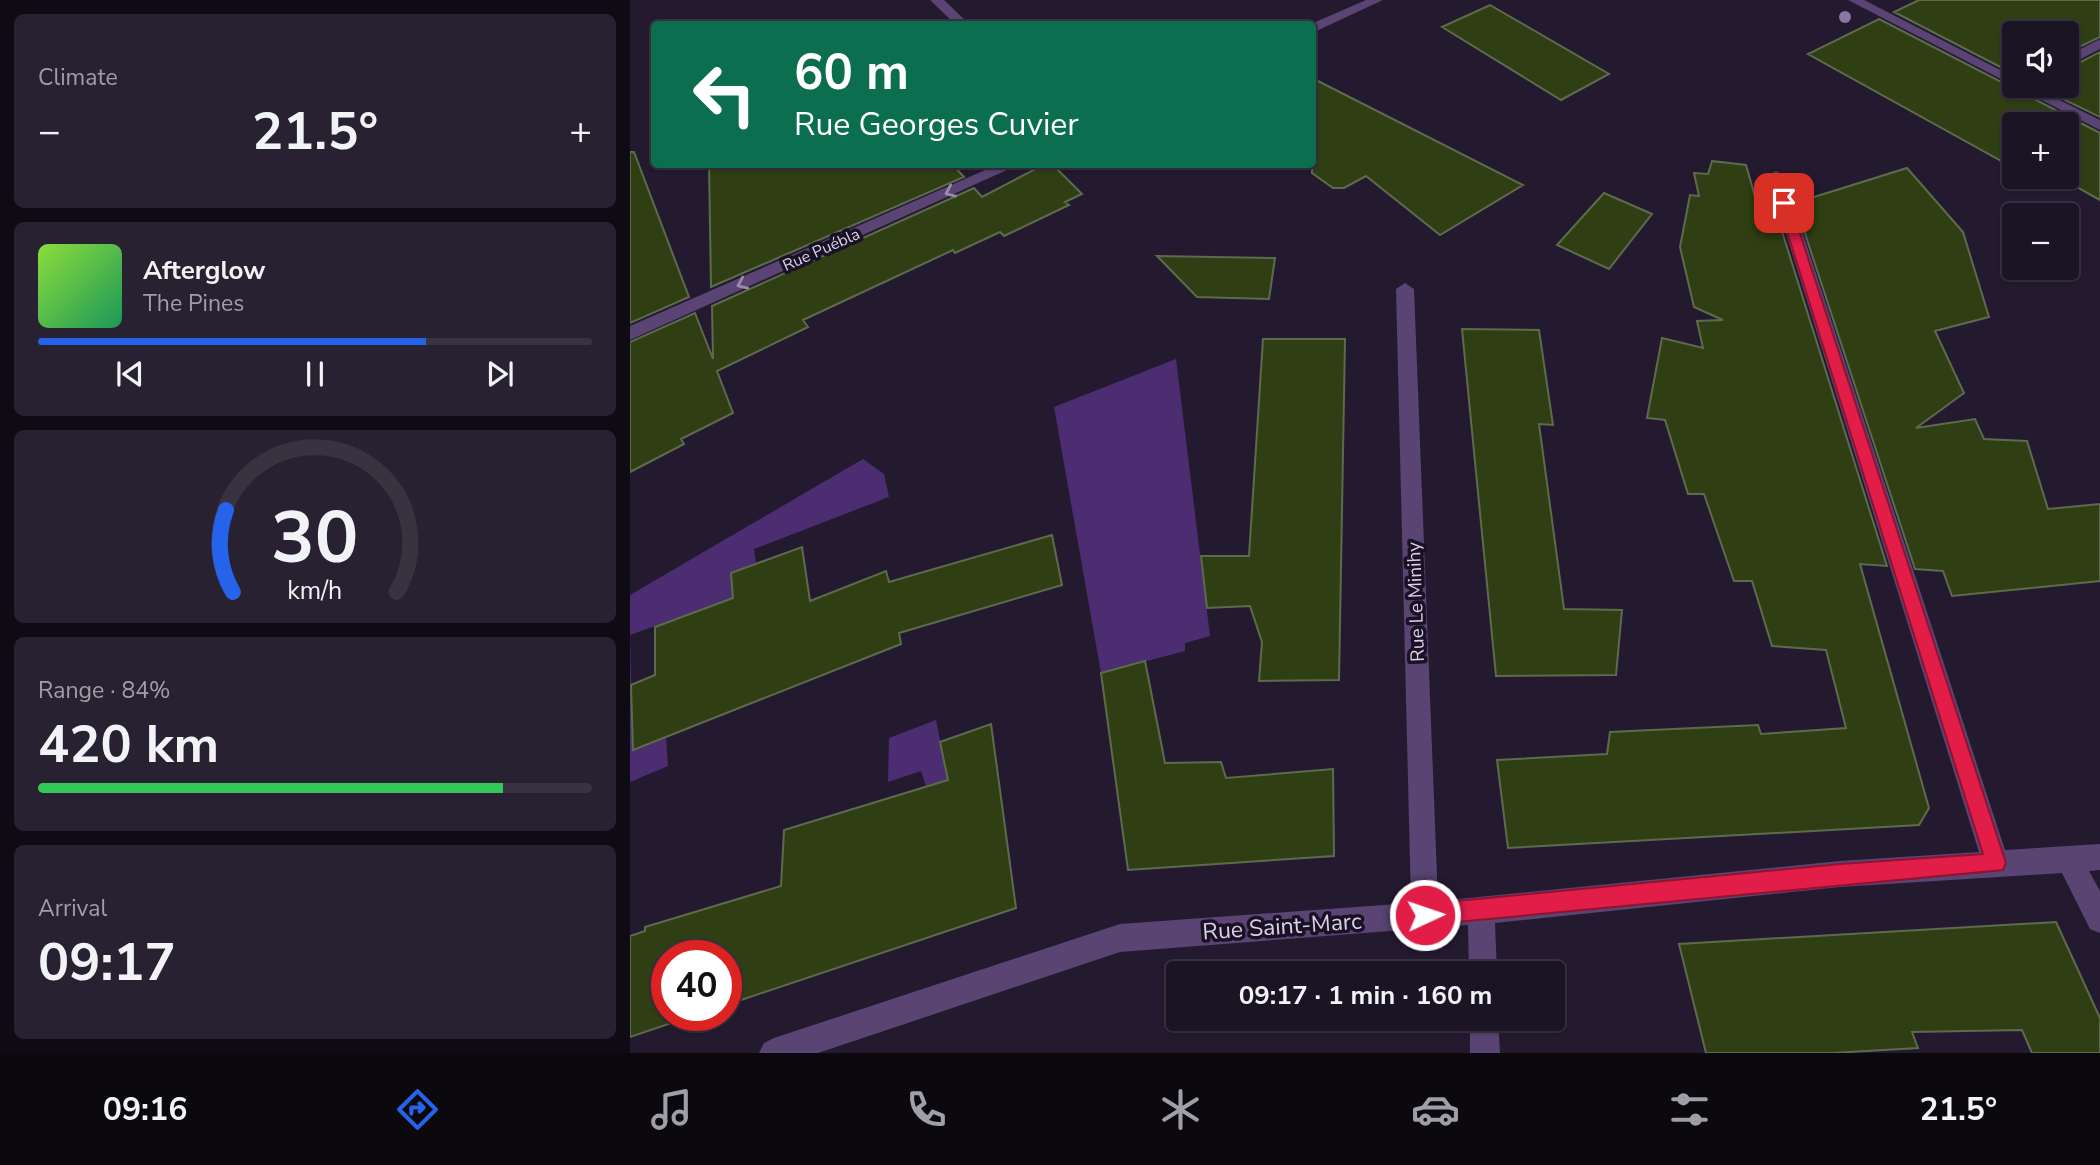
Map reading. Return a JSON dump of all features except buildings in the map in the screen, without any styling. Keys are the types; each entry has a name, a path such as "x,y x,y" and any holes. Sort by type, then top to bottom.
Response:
{"street":[{"path":"939,3 962,0"},
{"path":"1316,27 1377,0"},
{"path":"1854,0 2002,76"},
{"path":"939,3 959,21"},
{"path":"2079,55 2100,43"},
{"path":"2045,98 2100,126"},
{"name":"Rue Puébla","path":"630,333 1004,168"},
{"path":"1776,176 1996,863"},
{"name":"Rue Le Minihy","path":"1405,289 1425,915"},
{"name":"Rue Saint-Marc","path":"774,1053 1120,938 1481,912 1840,874 2100,857"},
{"path":"2069,859 2100,919"},
{"path":"1481,912 1483,961"},
{"path":"1484,1031 1485,1053"}],"shaded area":[{"path":"1176,359 1210,636 1185,643 1185,651 1101,673 1054,407"},
{"path":"863,459 884,474 889,497 754,549 756,563 731,573 733,598 630,635 630,595"},
{"path":"630,638 633,749 666,737 668,766 630,782"},
{"path":"936,720 948,780 926,786 921,771 888,782 889,738"}],"route":[{"path":"1425,915 1481,912 1840,874 1996,863 1784,203"}]}
